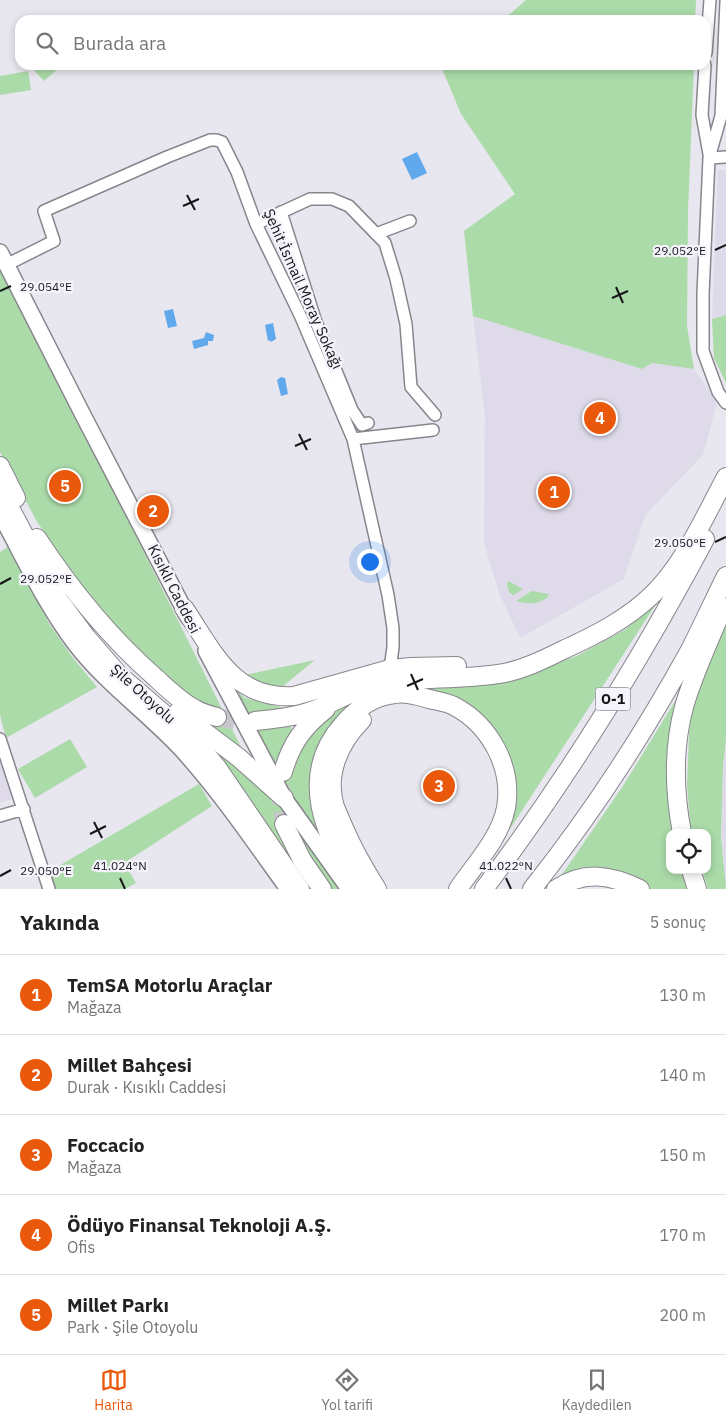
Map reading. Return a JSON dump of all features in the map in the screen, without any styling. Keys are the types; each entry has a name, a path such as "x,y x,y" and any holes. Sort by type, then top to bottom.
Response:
{"highway":[{"name":"Şile Otoyolu","path":"0,466 55,575 77,608 104,642 125,666 171,706 250,767 284,798"},
{"path":"255,721 280,719 302,714 369,686 407,679 500,674 546,658 601,632 652,595 670,574 689,545 726,477"},
{"name":"Şile Otoyolu","path":"0,488 58,599 87,638 119,675 192,738 216,766 300,889"},
{"name":"O-1","path":"484,889 563,776 631,670 726,499"},
{"path":"37,538 74,591 124,648 182,700 196,710 216,717"},
{"name":"O-1","path":"532,889 557,858 646,725 690,649 726,576"},
{"path":"682,829 676,785 681,725 689,690 726,601"},
{"path":"184,608 225,668 236,679 259,692 278,697 294,696 390,670 432,666 496,666 546,658"},
{"path":"358,889 341,860 322,811 317,784 326,747 335,732 348,717 370,701 395,694 410,694 453,706 483,729 497,750 503,765 506,780 506,807 497,832 458,889"},
{"path":"283,772 288,754 303,730 328,707 343,698"},
{"path":"377,889 349,839 335,806 332,791 335,764 340,748 350,732 365,717 390,704 425,698"},
{"path":"284,824 302,860 322,889"},
{"path":"556,889 566,883 582,878 600,876 618,879 640,889"}],"main road":[{"name":"Kısıklı Caddesi","path":"3,258 284,798 349,889"},
{"path":"0,514 4,530 76,645 122,695 182,750 209,782 288,889"}],"street":[{"path":"709,15 710,0"},
{"path":"726,2 722,116 710,158 703,294 703,351 718,392 726,403"},
{"path":"705,70 702,115 710,158"},
{"name":"Şehit İsmail Moray Sokağı","path":"3,258 54,240 44,211 210,140 222,142 237,172 256,224 300,314 353,439 390,603 393,628 390,670"},
{"path":"710,158 726,158"},
{"path":"256,224 310,199 332,199 349,206 385,243 396,279 406,324 411,387 435,415"},
{"path":"281,212 316,322 352,410 362,425 368,423"},
{"path":"376,234 410,220"},
{"path":"353,439 433,430"},
{"path":"0,739 24,809 48,889"},
{"path":"0,816 24,809"}],"shaded area":[{"path":"718,170 726,170 726,315 712,319"},
{"path":"473,316 642,369 652,363 694,369 717,403 703,455 646,514 624,579 520,638 499,593 484,543 485,416"},
{"path":"726,740 726,889 721,837 723,766"},
{"path":"0,758 3,767 6,766 17,797 0,803"}],"green space":[{"path":"526,0 696,0 695,15 509,15"},
{"path":"34,70 57,70 44,81"},
{"path":"694,70 688,211 687,326 694,369 652,363 642,369 473,316 464,231 515,194 461,114 443,71"},
{"path":"28,71 31,90 0,95 0,76"},
{"path":"0,268 243,751 200,722 174,687 121,634 75,579 36,520 0,452"},
{"path":"726,315 726,383 714,358 712,319"},
{"path":"9,546 50,625 73,658 97,687 6,738 0,715 0,552"},
{"path":"508,581 523,589 513,595 509,592"},
{"path":"532,591 549,594 547,598 536,603 516,601"},
{"path":"658,601 510,829 515,800 504,750 426,691 337,719 318,746 312,767 311,790 327,846 288,790 225,681 245,698 285,708 308,707 288,723 295,734 291,766 306,736 316,724 332,712 351,702 379,690 534,672 579,655 626,629"},
{"path":"726,616 726,740 723,766 721,837 726,889 708,889 703,874 711,874 711,829 691,829 687,785 690,711"},
{"path":"315,660 282,687 258,686 240,676"},
{"path":"680,693 676,829 666,829 666,874 684,874 688,889 648,889 631,877 556,883 623,786"},
{"path":"70,739 87,767 35,798 18,769"},
{"path":"205,740 265,789 341,889 308,889"},
{"path":"199,784 212,806 124,863 136,883 125,889 50,889 45,874"}],"water":[{"path":"417,152 427,173 412,180 402,159"},
{"path":"173,309 177,326 168,328 164,311"},
{"path":"273,323 276,339 271,342 270,340 268,341 265,325"},
{"path":"206,332 214,335 213,341 208,341 208,345 194,349 192,341 204,338"},
{"path":"281,377 285,378 288,394 281,396 277,380"}],"tunnel":[{"path":"217,717 236,721 255,721"},
{"path":"281,785 280,797 284,824"}],"place":[{"name":"Ödüyo Finansal Teknoloji A.Ş.","path":"600,418"},
{"name":"Millet Parkı","path":"65,486"},
{"name":"TemSA Motorlu Araçlar","path":"554,492"},
{"name":"Millet Bahçesi","path":"153,511"},
{"name":"Foccacio","path":"439,786"}]}
